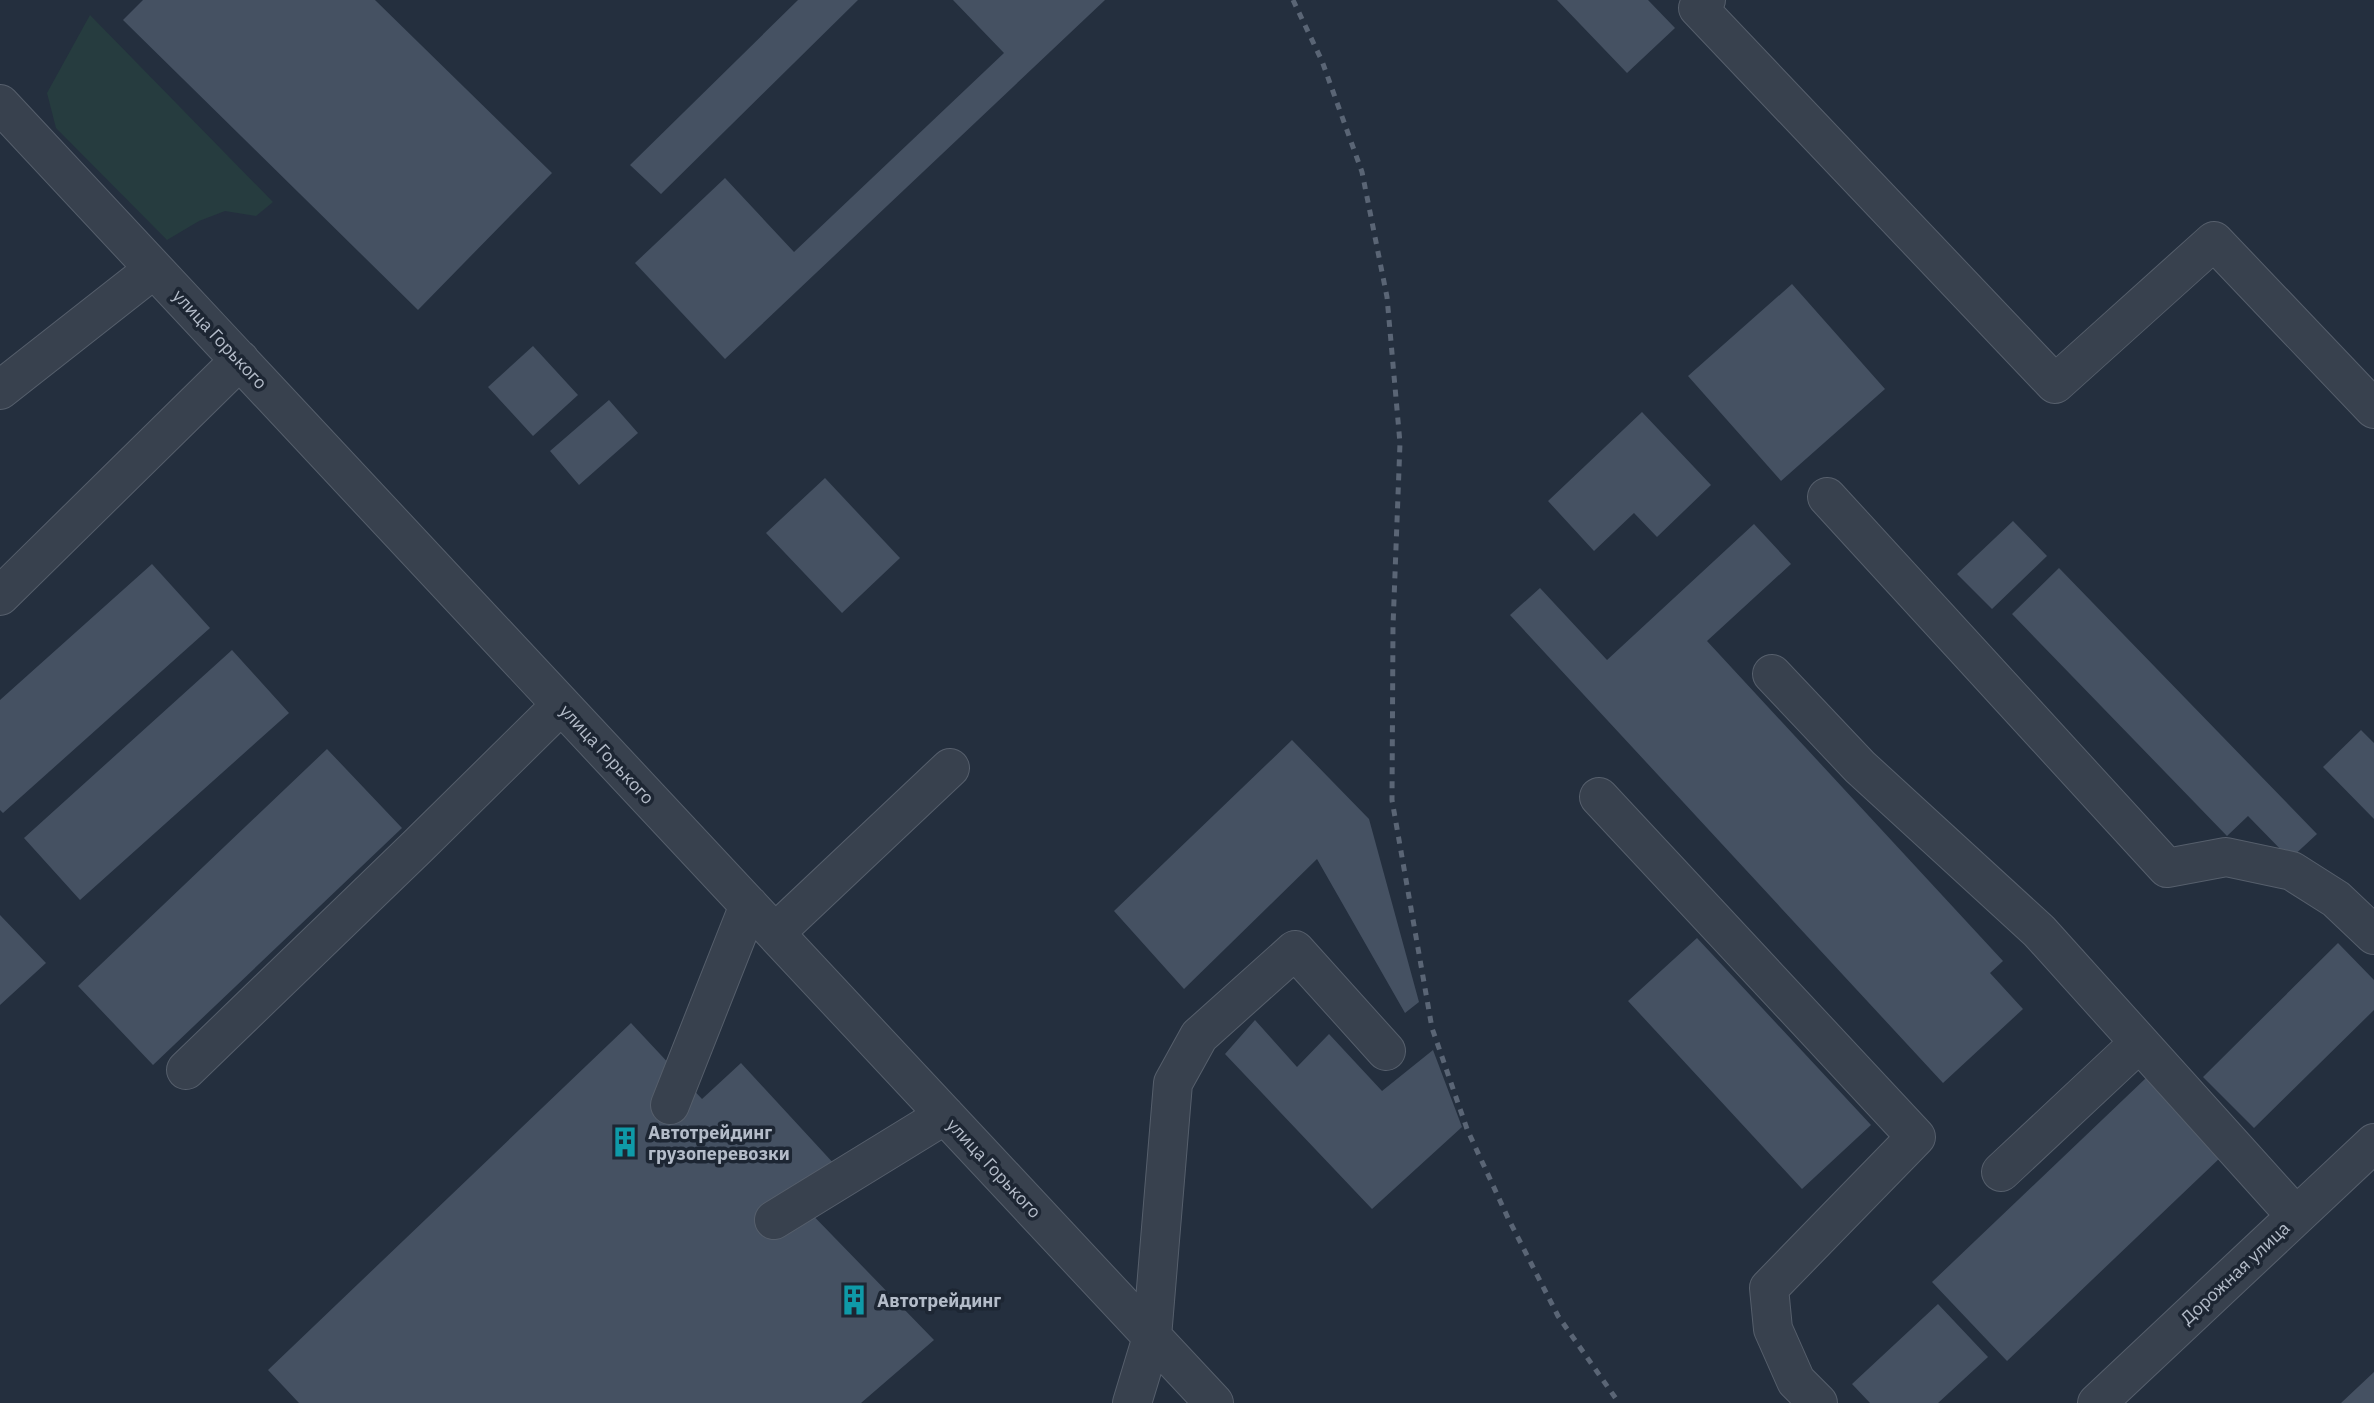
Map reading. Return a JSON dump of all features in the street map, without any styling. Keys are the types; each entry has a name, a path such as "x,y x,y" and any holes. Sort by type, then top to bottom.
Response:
{"street":[{"path":"1706,0 1698,8 2055,384 2214,241 2374,409"},
{"name":"улица Горького","path":"0,104 1214,1403"},
{"path":"0,390 154,269"},
{"path":"0,596 240,360"},
{"path":"1827,497 2167,868 2226,857 2292,871 2336,899 2374,935"},
{"path":"1772,674 1860,767 2039,931 2296,1216"},
{"path":"186,1070 561,705"},
{"path":"775,933 950,768"},
{"path":"1599,797 1916,1137 1769,1287 1773,1329 1796,1381 1818,1403"},
{"path":"670,1105 749,905"},
{"path":"1132,1403 1152,1337 1173,1083 1199,1036 1295,950 1386,1051"},
{"path":"2001,1172 2139,1043"},
{"path":"774,1220 945,1115"},
{"name":"Дорожная улица","path":"2096,1403 2374,1143"}],"green space":[{"path":"90,15 273,202 256,216 225,211 199,221 167,240 56,128 47,93"}],"building":[{"path":"143,0 375,0 552,173 418,310 123,20"},
{"path":"798,0 858,0 661,194 630,165"},
{"path":"953,0 1105,0 725,359 635,263 725,178 794,252 1004,53"},
{"path":"1557,0 1648,0 1675,28 1627,73"},
{"path":"1792,284 1885,389 1781,481 1688,376"},
{"path":"533,346 578,395 533,436 488,387"},
{"path":"609,400 638,433 579,485 550,451"},
{"path":"1642,412 1711,485 1657,537 1634,513 1594,551 1548,501"},
{"path":"825,478 900,558 842,613 766,533"},
{"path":"2013,521 2047,556 1992,609 1957,574"},
{"path":"1754,524 1791,564 1707,641 2003,961 1990,973 2023,1009 1943,1083 1510,615 1540,588 1607,660"},
{"path":"152,564 210,628 3,813 0,810 0,700"},
{"path":"2059,568 2317,834 2290,859 2248,816 2227,836 2012,614"},
{"path":"232,650 289,713 80,900 24,838"},
{"path":"2361,730 2374,743 2374,819 2323,767"},
{"path":"1292,740 1369,819 1419,1002 1405,1013 1317,859 1184,989 1114,911"},
{"path":"327,749 402,828 153,1065 78,986"},
{"path":"0,915 46,963 0,1005"},
{"path":"1697,938 1871,1125 1802,1189 1628,1001"},
{"path":"2338,943 2374,980 2374,1010 2254,1128 2203,1077"},
{"path":"1255,1020 1297,1067 1329,1034 1382,1091 1433,1050 1462,1127 1372,1209 1225,1054"},
{"name":"Автотрейдинг грузоперевозки","path":"631,1023 702,1099 741,1063 836,1166 799,1201 934,1340 861,1403 299,1403 268,1370"},
{"path":"2146,1078 2222,1156 2007,1361 1932,1282"},
{"path":"1938,1304 1988,1357 1938,1403 1870,1403 1852,1384"},
{"path":"2374,1372 2374,1403 2341,1403"}],"railway":[{"path":"1293,0 1322,61 1362,172 1387,297 1400,443 1393,626 1392,800 1432,1028 1467,1129 1508,1218 1558,1316 1619,1403"}],"place":[{"name":"Автотрейдинг грузоперевозки","path":"625,1142"},
{"name":"Автотрейдинг","path":"854,1300"}]}
